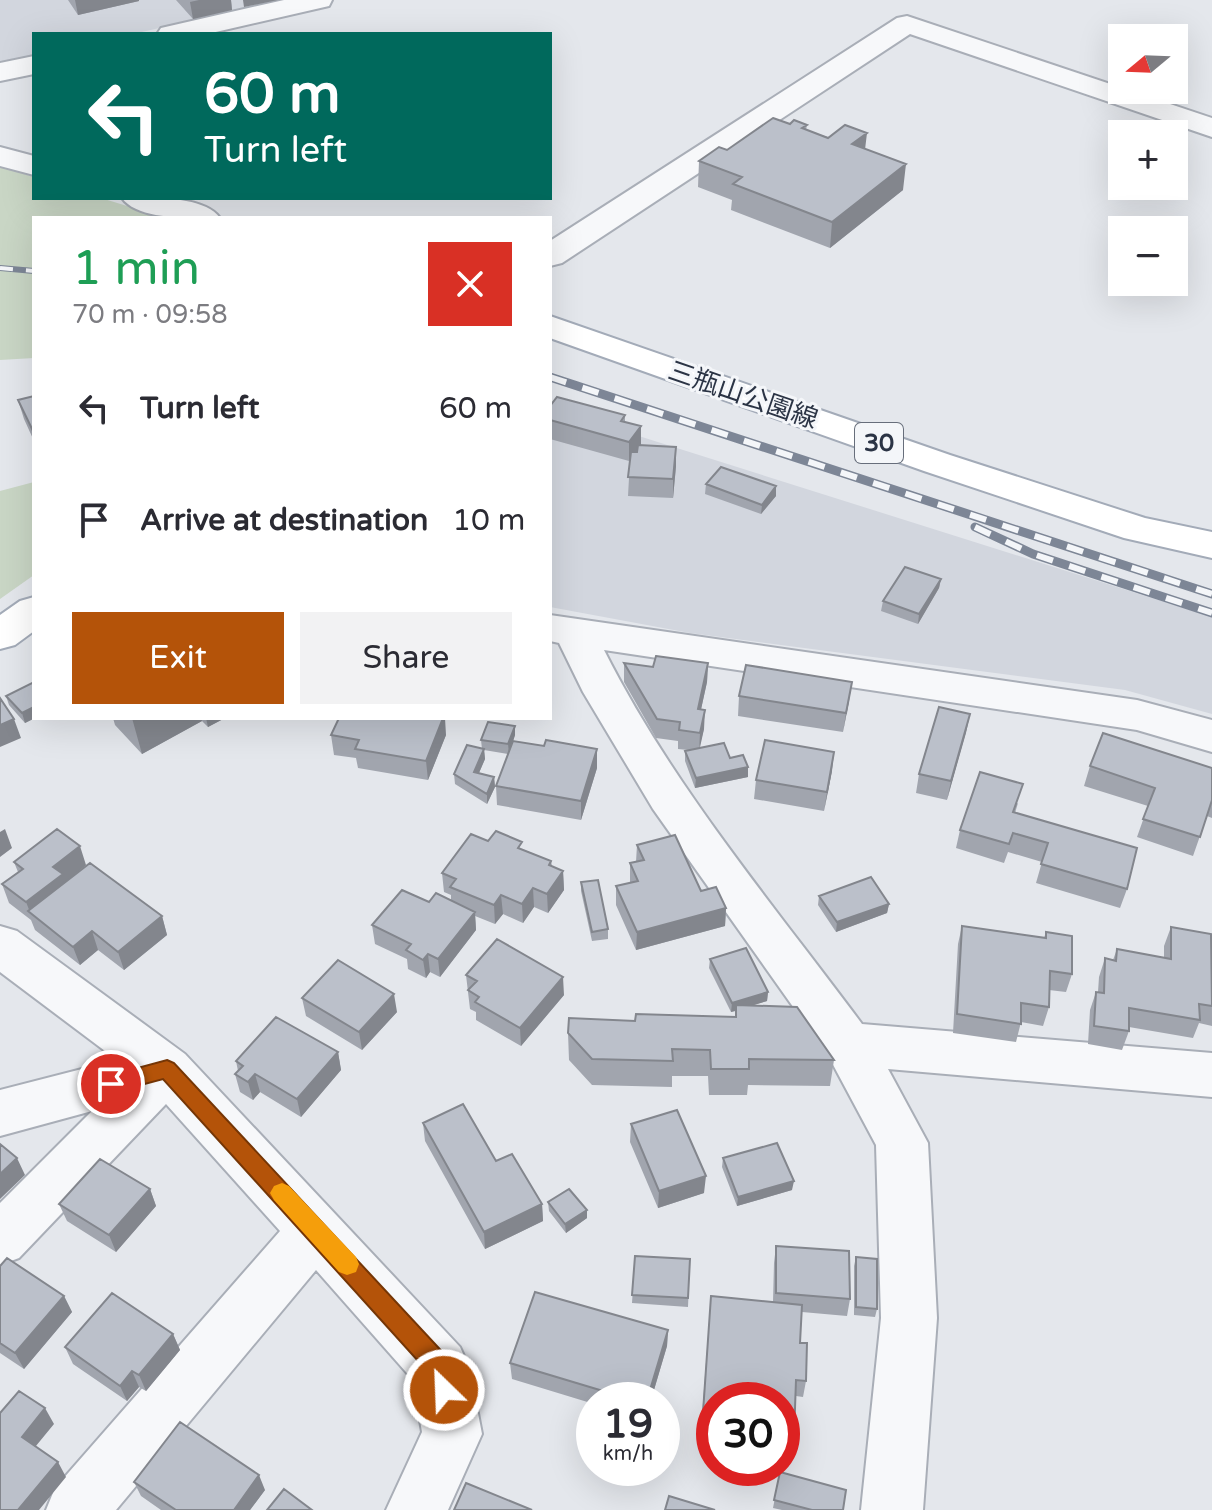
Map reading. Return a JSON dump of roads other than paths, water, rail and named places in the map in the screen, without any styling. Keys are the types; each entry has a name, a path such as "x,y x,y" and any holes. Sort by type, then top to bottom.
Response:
{"main road":[{"name":"三瓶山公園線","path":"552,327 994,482 1138,529 1212,545"},
{"path":"0,635 32,612"}],"street":[{"path":"180,32 319,0"},
{"path":"552,255 907,24 1212,128"},
{"path":"0,72 32,65"},
{"path":"0,156 32,165"},
{"path":"145,200 197,216"},
{"path":"562,629 1137,715 1212,736"},
{"path":"562,629 669,797 848,1044 902,1143 909,1318 892,1510"},
{"path":"0,945 167,1069 440,1367 452,1434 417,1510"},
{"path":"848,1044 1212,1075"},
{"path":"0,1113 167,1069"},
{"path":"0,1240 167,1069"},
{"path":"77,1510 316,1229"}],"railway":[{"path":"0,268 32,271"},
{"path":"552,378 1212,594"},
{"path":"975,527 1033,554 1212,613"}]}
